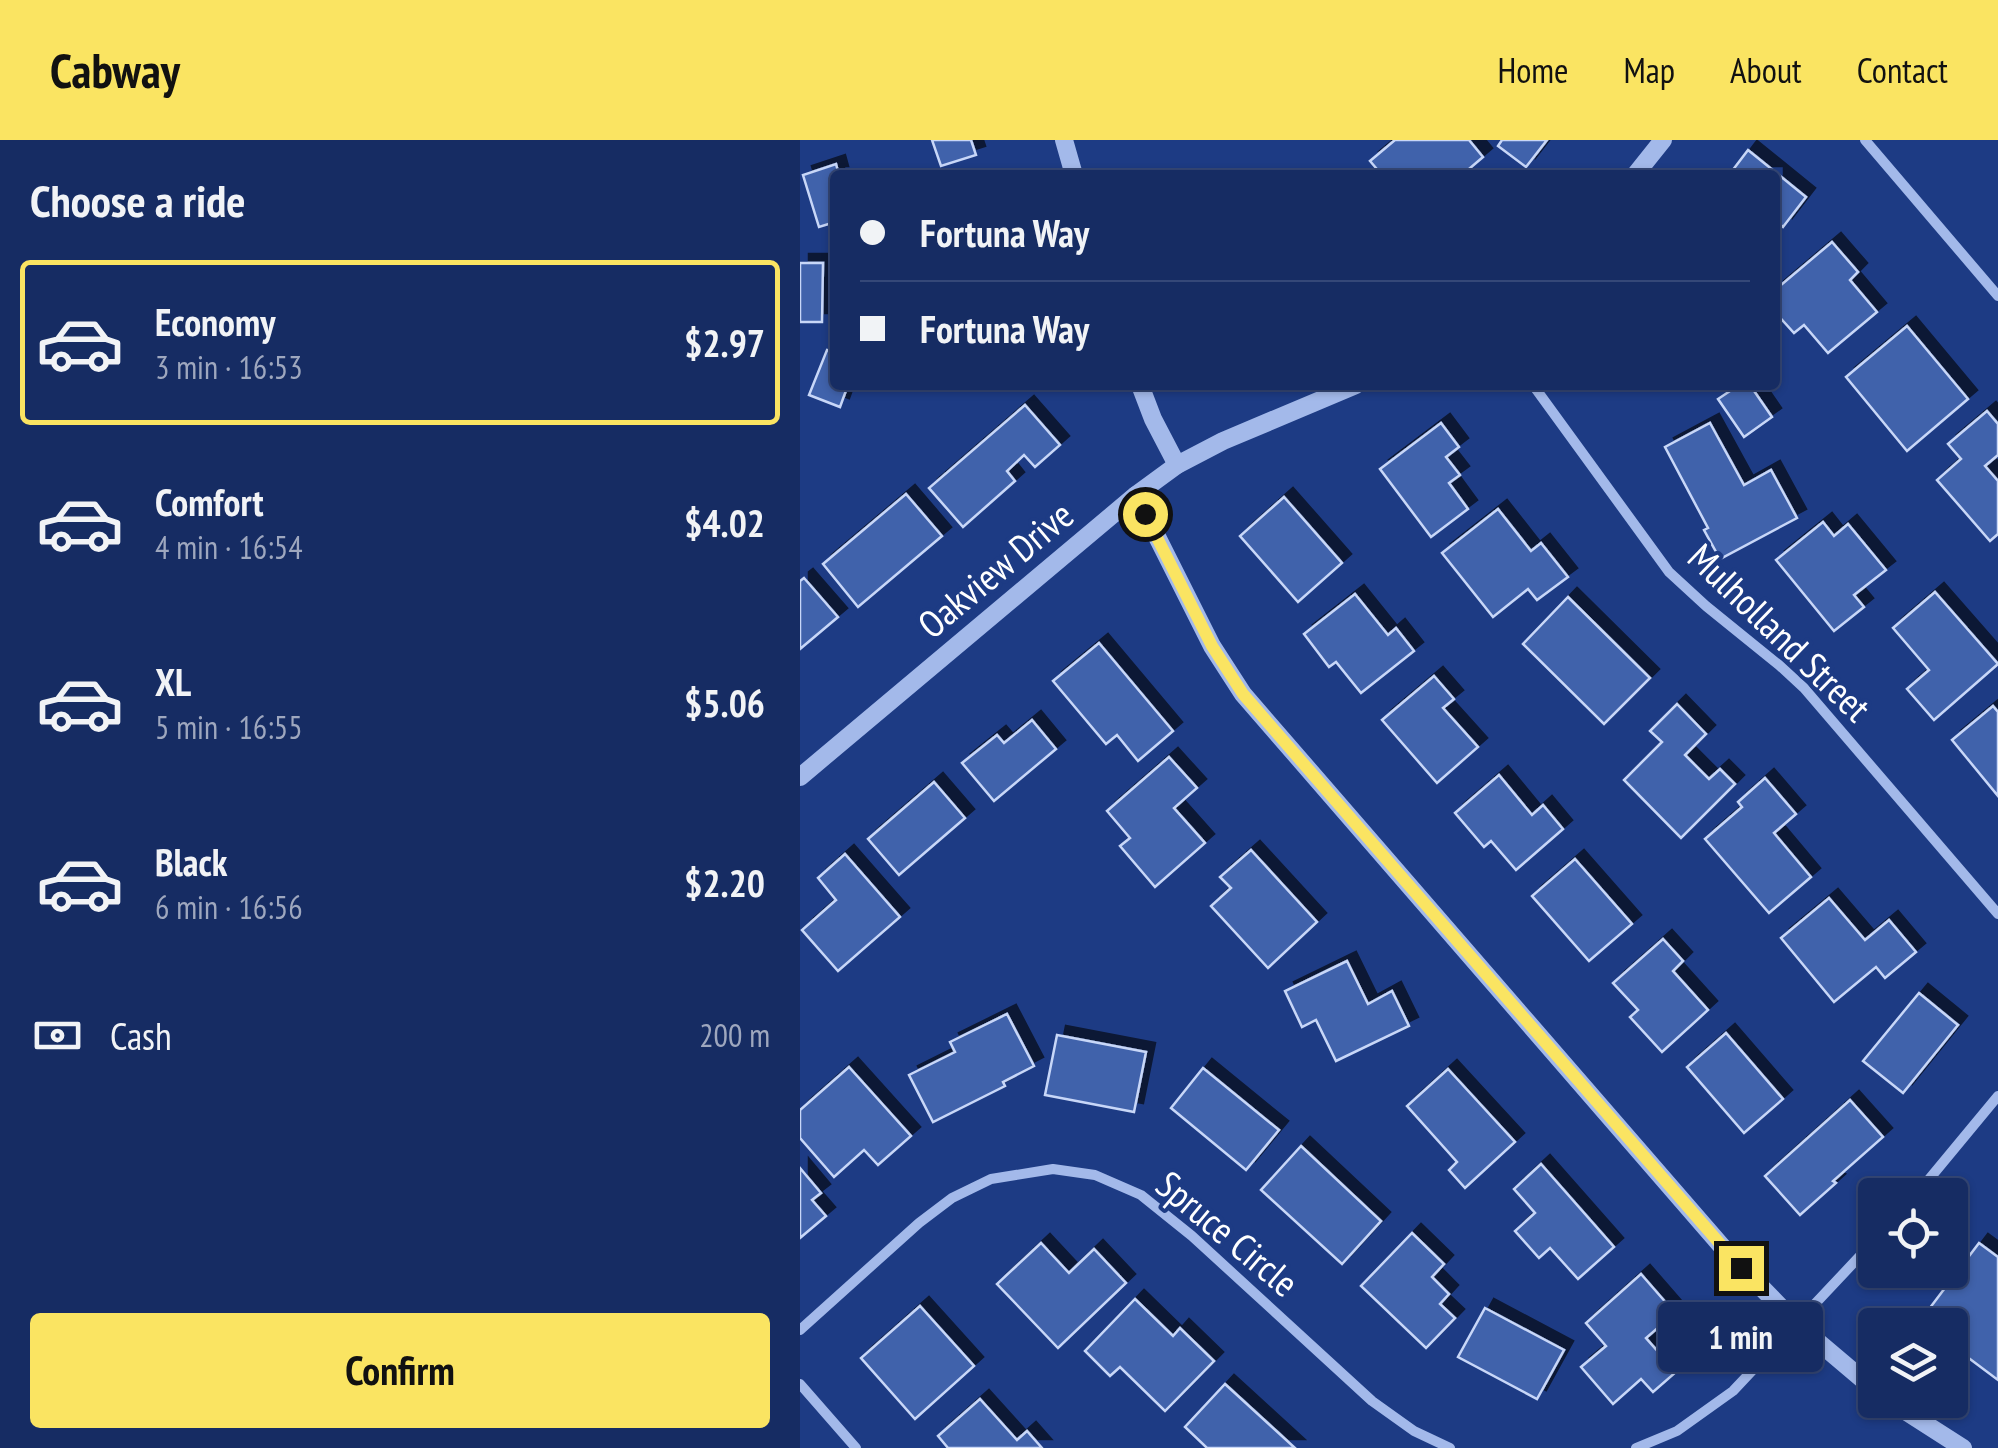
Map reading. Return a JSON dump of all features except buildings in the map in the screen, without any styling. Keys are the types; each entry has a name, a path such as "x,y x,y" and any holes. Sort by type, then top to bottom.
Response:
{"street":[{"path":"1064,140 1073,170"},
{"path":"1639,170 1663,140"},
{"path":"1865,140 1998,296"},
{"path":"1142,390 1177,465"},
{"name":"Oakview Drive","path":"800,777 1136,495 1177,465 1223,441 1344,390"},
{"name":"Mulholland Street","path":"1537,390 1669,572 1804,688 1998,914"},
{"path":"1136,495 1212,646 1243,694 1712,1236 1797,1324 1858,1376"},
{"path":"1930,1178 1998,1096"},
{"name":"Spruce Circle","path":"800,1330 952,1198 992,1180 1053,1170 1095,1175 1141,1195 1192,1236 1372,1402 1414,1431 1450,1448"},
{"path":"1636,1448 1677,1432 1733,1391 1858,1258"},
{"path":"800,1384 856,1448"},
{"path":"1916,1418 1963,1448"}],"route":[{"path":"1145,514 1212,646 1243,694 1741,1268"}]}
